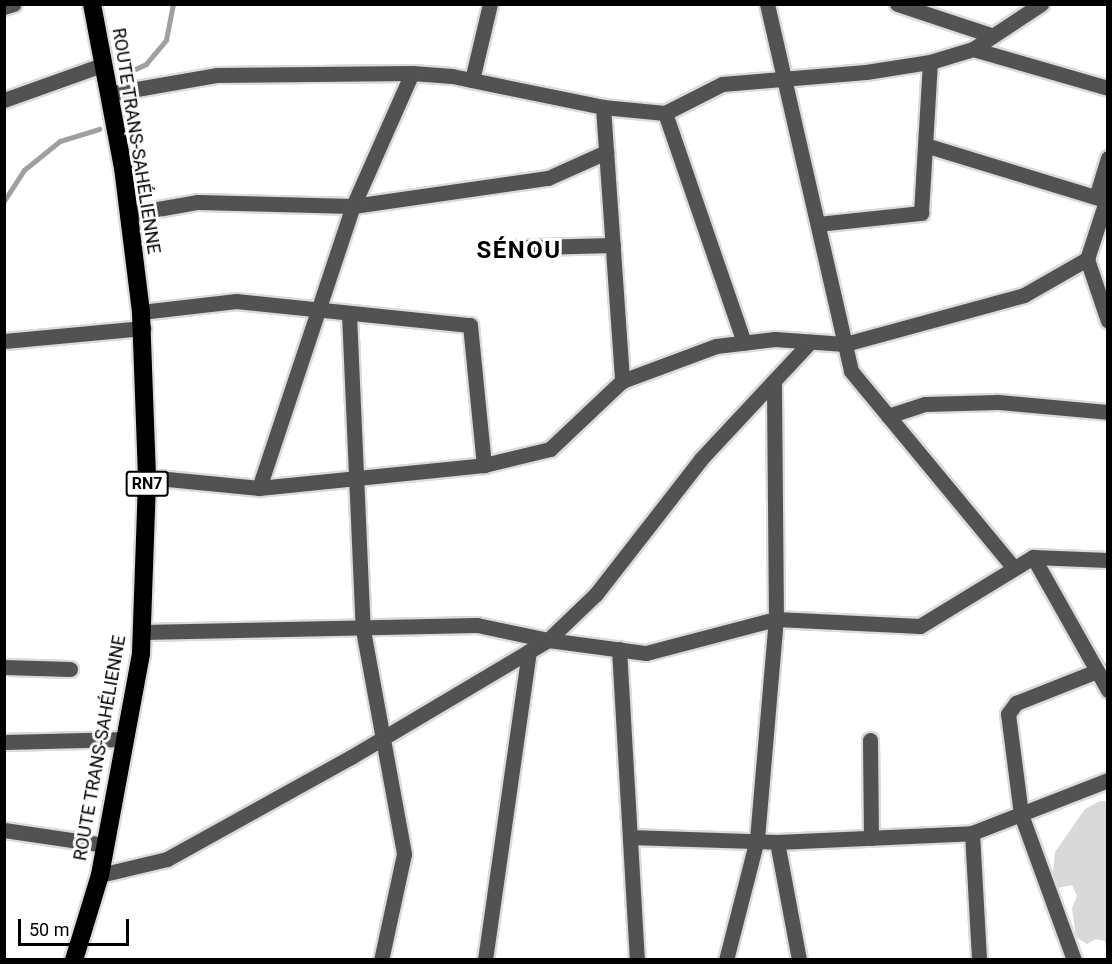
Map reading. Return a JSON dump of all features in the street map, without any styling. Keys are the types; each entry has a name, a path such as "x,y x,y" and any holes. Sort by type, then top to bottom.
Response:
{"highway":[{"name":"ROUTE TRANS-SAHÉLIENNE","path":"74,960 100,875 126,739 142,632 147,477 142,320 129,214 92,4"}],"street":[{"path":"4,7 14,4"},
{"path":"472,80 490,4"},
{"path":"767,4 786,76 851,371 1012,567"},
{"path":"897,4 935,9 992,35"},
{"path":"108,94 217,75 412,73 472,80 603,107 665,112 722,84 786,76 866,72 930,62 973,50 1041,4"},
{"path":"973,50 1107,88"},
{"path":"818,224 921,213 930,62"},
{"path":"4,100 102,65"},
{"path":"259,488 353,206 412,73"},
{"path":"603,107 622,381"},
{"path":"665,112 744,343"},
{"path":"925,145 1103,200"},
{"path":"129,214 198,202 353,206 548,178 606,152"},
{"path":"1107,158 1103,200 1087,259 1107,321"},
{"path":"497,248 613,245"},
{"path":"147,477 259,488 357,475 484,465 550,449 622,381 716,346 775,339 845,344 1024,295 1087,259"},
{"path":"4,341 142,320 236,301 318,312 470,325 484,465"},
{"path":"349,314 363,630 404,854 381,960"},
{"path":"100,875 167,859 382,738 548,640 596,594 701,459 810,342"},
{"path":"726,960 757,839 776,619 774,381"},
{"path":"888,416 925,404 988,402 1107,412"},
{"path":"1033,557 1107,690"},
{"path":"142,632 363,630 477,624 548,640 646,653 776,619 920,626 1012,567 1033,557 1107,560"},
{"path":"619,649 637,960"},
{"path":"485,960 529,651"},
{"path":"4,667 70,669"},
{"path":"1074,960 1021,814 1010,707 1097,671"},
{"path":"4,742 126,739"},
{"path":"870,740 871,838"},
{"path":"630,837 757,839 777,842 972,833 1107,780"},
{"path":"4,830 106,845"},
{"path":"972,833 979,960"},
{"path":"777,842 799,960"}],"shaded area":[{"path":"1100,801 1107,801 1107,958 1105,941 1096,939 1087,944 1076,937 1072,908 1077,896 1072,885 1058,888 1052,881 1055,852 1085,809"}],"waterway":[{"path":"127,73 146,64 166,40 173,4"},
{"path":"4,201 24,170 60,141 99,129"},
{"path":"1096,653 1108,672"}],"district":[{"name":"SÉNOU","path":"519,251"}]}
